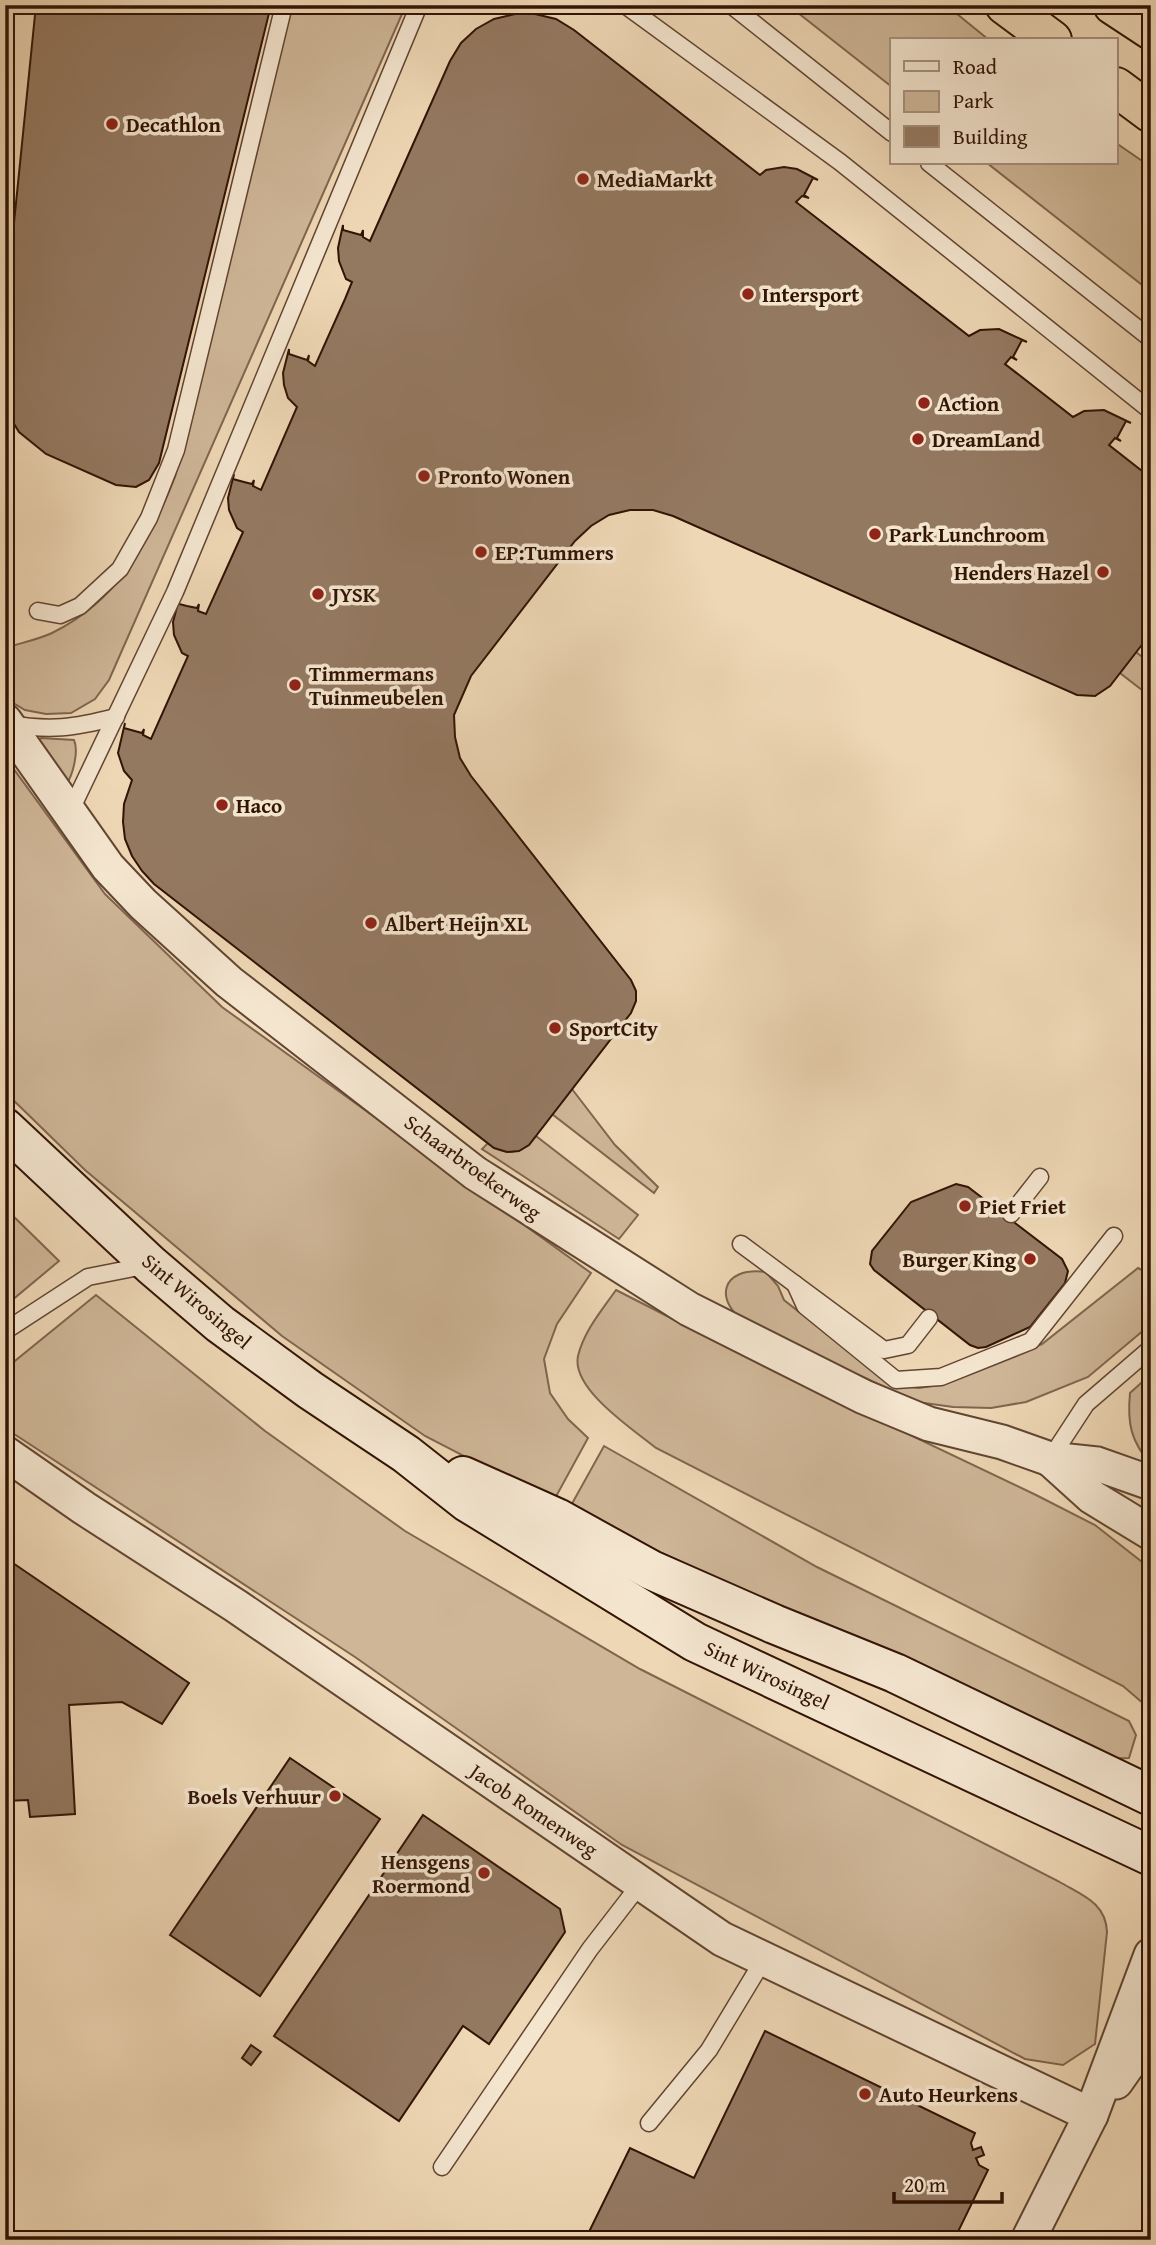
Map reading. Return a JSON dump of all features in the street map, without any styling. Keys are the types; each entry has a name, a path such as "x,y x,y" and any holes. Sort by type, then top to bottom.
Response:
{"highway":[{"path":"1005,5 1049,38"},
{"path":"1114,5 1151,30"},
{"path":"1118,88 1151,113"}],"main road":[{"name":"Sint Wirosingel","path":"5,1128 151,1265 220,1324 310,1390 406,1454 467,1502 695,1642 1151,1856"},
{"name":"Sint Wirosingel","path":"406,1454 478,1482 556,1518 651,1570 895,1673 1151,1796"}],"street":[{"name":"Schaarbroekerweg","path":"6,722 107,867 143,904 229,982 475,1173 689,1309 864,1397 929,1424 1002,1442 1050,1459 1097,1464 1151,1483"},
{"name":"Jacob Romenweg","path":"5,1453 84,1508 236,1606 722,1939 1091,2115"},
{"name":"Schaarbroekerweg","path":"1050,1459 1092,1497 1151,1533"},
{"path":"1028,2240 1091,2115 1151,1955"},
{"path":"1091,2115 1151,2032"}],"lane":[{"path":"38,611 60,615 79,606 120,569 149,518 176,450 284,5"},
{"path":"70,812 175,592 419,5"},
{"path":"625,5 839,162 1151,411"},
{"path":"731,5 890,131"},
{"path":"930,164 1151,339"},
{"path":"6,722 42,729 82,726 116,716"},
{"path":"1011,1214 1040,1177"},
{"path":"795,1284 805,1306 896,1380 941,1377 1031,1341 1114,1237"},
{"path":"741,1244 884,1350 908,1345 929,1318"},
{"path":"5,1331 88,1277 151,1265"},
{"path":"1050,1459 1086,1404 1151,1348"},
{"path":"442,2167 590,1949 641,1883"},
{"path":"649,2123 709,2050 764,1958"}],"green space":[{"path":"290,5 406,5 109,680 95,699 71,713 46,714 25,710 5,698 5,648 52,633 75,620 114,587 142,547 175,477"},
{"path":"788,5 946,5 987,38 890,38 890,85"},
{"path":"1118,144 1151,167 1151,292 988,164 1118,164"},
{"path":"1136,652 1151,664 1151,697 1120,673"},
{"path":"41,738 74,740 75,763 66,785 35,742"},
{"path":"5,757 105,894 222,1007 591,1273 557,1324 544,1359 550,1393 568,1419 588,1438 553,1502 425,1436 282,1336 85,1170 5,1092"},
{"path":"572,1089 615,1145 658,1187 654,1193 552,1114"},
{"path":"536,1136 638,1215 619,1239 482,1149 488,1143 501,1150 514,1152 525,1147"},
{"path":"5,1208 59,1261 5,1306"},
{"path":"1138,1268 1151,1275 1151,1324 1088,1377 1026,1402 991,1408 917,1402 748,1324 737,1315 726,1296 731,1280 739,1274 766,1272 778,1286 784,1300 891,1384 919,1388 938,1385 1042,1344"},
{"path":"616,1290 761,1364 1095,1525 1151,1569 1151,1710 1123,1686 656,1448 634,1431 594,1395 578,1369 578,1356 584,1338"},
{"path":"96,1295 265,1431 405,1531 640,1669 1091,1900 1102,1913 1107,1932 1095,2044 1063,2065 1025,2059 622,1845 355,1657 5,1428 5,1369"},
{"path":"1151,1374 1151,1399 1146,1406 1151,1428 1151,1465 1135,1440 1129,1414 1130,1393"},
{"path":"604,1446 817,1567 1129,1721 1136,1735 1129,1758 1097,1759 569,1509"}],"building":[{"path":"36,5 271,5 159,463 149,480 136,487 116,485 46,454 19,432 5,409 5,312"},
{"path":"515,14 535,14 556,19 574,30 760,175 766,170 784,167 797,169 818,180 813,178 804,195 809,198 802,196 796,202 969,336 980,330 999,329 1027,342 1022,340 1013,357 1017,360 1011,357 1005,364 1073,417 1084,411 1104,410 1131,423 1126,421 1117,438 1121,441 1115,438 1109,445 1151,478 1151,633 1110,686 1095,696 1077,695 673,516 653,510 630,510 609,515 591,526 575,541 471,676 454,715 460,758 471,776 631,980 636,991 636,1001 631,1013 529,1145 519,1151 507,1152 494,1148 154,884 132,856 125,839 124,804 132,780 124,771 118,753 125,723 124,728 142,733 144,729 143,735 151,739 188,656 182,653 174,635 173,622 179,599 179,604 197,608 199,604 198,611 206,614 243,532 237,528 229,510 228,498 234,474 233,479 252,484 254,480 253,486 261,490 297,407 288,398 284,385 283,373 289,349 289,354 307,360 309,355 308,361 315,366 345,299 352,282 346,279 339,261 338,248 343,225 343,230 361,235 363,230 363,237 370,241 450,61 461,43 476,29 494,19"},
{"path":"956,1184 968,1187 1062,1259 1068,1271 1065,1283 1030,1327 986,1347 970,1345 874,1270 870,1264 872,1251 911,1202"},
{"path":"7,1559 189,1683 162,1724 122,1702 69,1705 75,1814 30,1817 28,1800 5,1801"},
{"path":"290,1758 380,1819 260,1996 170,1935"},
{"path":"423,1815 560,1909 565,1932 489,2044 463,2026 399,2121 274,2036"},
{"path":"5,2031 8,2031 11,2068 5,2079"},
{"path":"765,2031 975,2133 971,2143 973,2150 981,2147 984,2155 976,2158 979,2165 988,2170 954,2240 585,2240 630,2148 694,2178"},
{"path":"251,2045 261,2052 251,2065 242,2058"},
{"path":"1151,2215 1151,2240 1138,2240"}],"place":[{"name":"Decathlon","path":"112,124"},
{"name":"MediaMarkt","path":"583,179"},
{"name":"Intersport","path":"748,294"},
{"name":"Action","path":"924,403"},
{"name":"DreamLand","path":"918,439"},
{"name":"Pronto Wonen","path":"424,476"},
{"name":"Park Lunchroom","path":"875,534"},
{"name":"EP:Tummers","path":"481,552"},
{"name":"Henders Hazel","path":"1103,572"},
{"name":"JYSK","path":"318,594"},
{"name":"Timmermans Tuinmeubelen","path":"295,685"},
{"name":"Haco","path":"222,805"},
{"name":"Albert Heijn XL","path":"371,923"},
{"name":"SportCity","path":"555,1028"},
{"name":"Piet Friet","path":"965,1206"},
{"name":"Burger King","path":"1030,1259"},
{"name":"Boels Verhuur","path":"335,1796"},
{"name":"Hensgens Roermond","path":"484,1873"},
{"name":"Auto Heurkens","path":"865,2094"}]}
